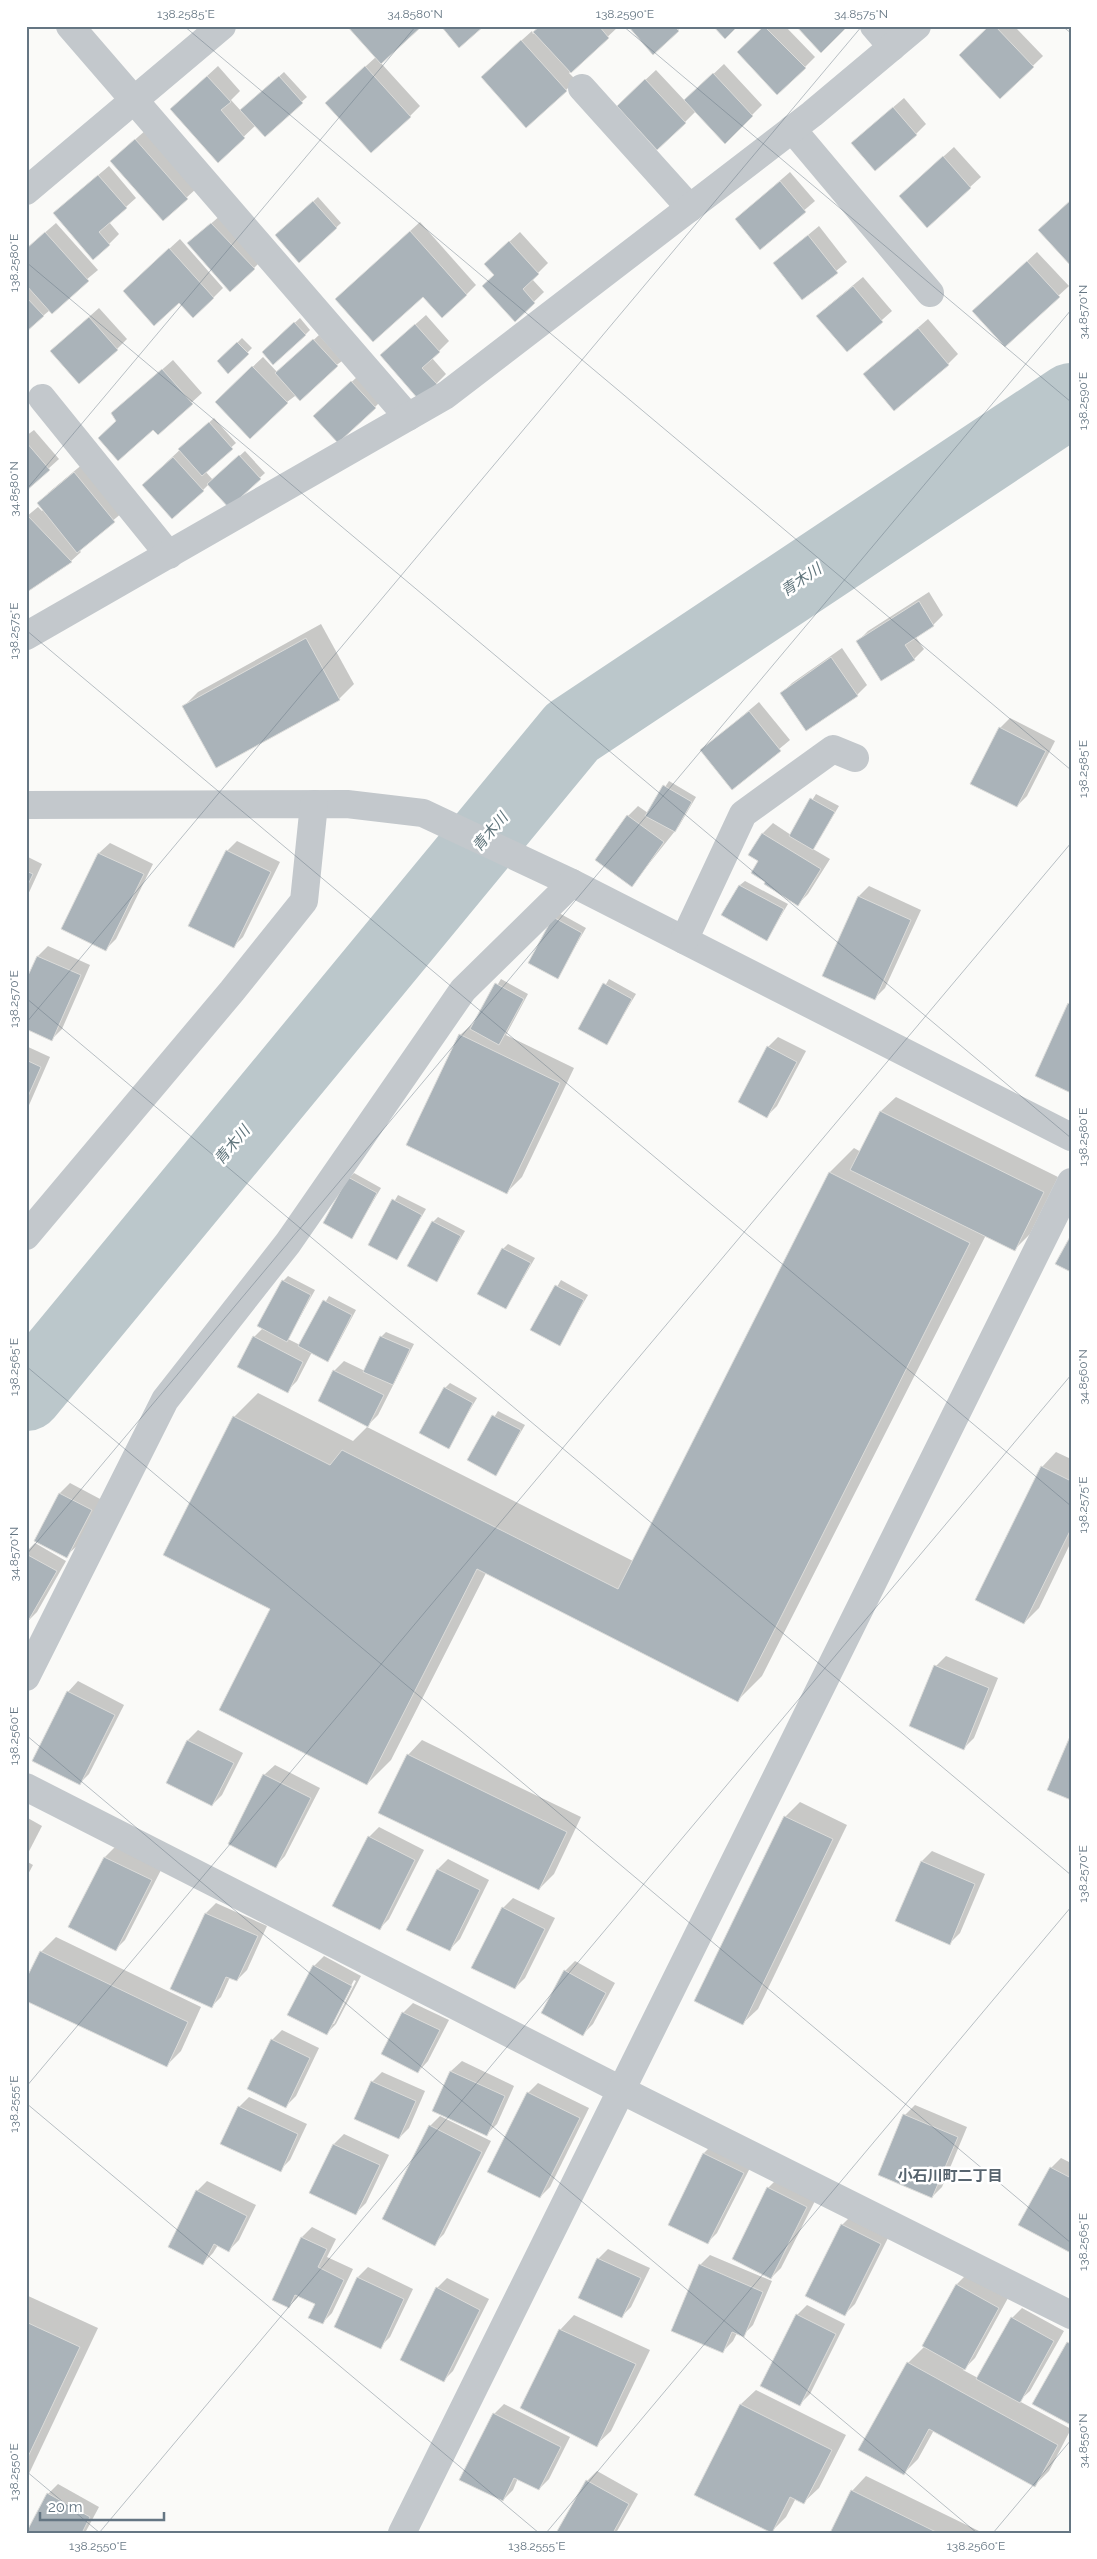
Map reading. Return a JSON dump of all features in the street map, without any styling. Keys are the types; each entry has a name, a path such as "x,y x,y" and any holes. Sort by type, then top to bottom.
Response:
{"street":[{"path":"70,26 408,417"},
{"path":"26,191 222,26"},
{"path":"874,26 892,47"},
{"path":"26,636 446,395 792,129 918,26"},
{"path":"582,88 690,208"},
{"path":"792,129 930,293"},
{"path":"42,398 169,554"},
{"path":"684,940 743,814 833,749 855,758"},
{"path":"26,1236 232,991 304,901 314,804"},
{"path":"26,805 347,804 423,813 572,883 1071,1137"},
{"path":"26,1678 165,1400 288,1242 463,990 572,883"},
{"path":"402,2533 1071,1182"},
{"path":"26,1787 621,2090 1071,2315"}],"building":[{"path":"347,26 420,26 421,27 381,64"},
{"path":"441,26 484,26 459,48"},
{"path":"540,26 599,26 609,38 571,73 533,32"},
{"path":"628,26 674,26 679,31 653,55"},
{"path":"713,26 738,26 725,39"},
{"path":"764,26 806,68 777,95 737,52"},
{"path":"796,26 848,26 821,53"},
{"path":"989,26 995,26 1034,67 1000,99 959,55"},
{"path":"521,40 567,91 526,128 481,77"},
{"path":"365,66 411,117 371,153 325,103"},
{"path":"713,73 753,116 725,144 684,100"},
{"path":"207,76 231,102 221,110 245,138 218,163 170,109"},
{"path":"279,76 303,103 265,137 240,110"},
{"path":"645,79 686,123 657,150 617,106"},
{"path":"893,107 917,135 875,171 851,143"},
{"path":"135,139 188,199 163,221 110,161"},
{"path":"943,156 971,188 927,228 899,196"},
{"path":"98,175 127,208 99,232 110,245 93,260 53,213"},
{"path":"780,181 806,212 760,250 735,219"},
{"path":"1071,200 1071,266 1038,230"},
{"path":"313,201 337,228 299,263 275,235"},
{"path":"211,223 255,269 230,292 187,243"},
{"path":"410,231 467,295 442,318 423,297 373,342 335,299"},
{"path":"45,232 89,281 52,314 26,285 26,249"},
{"path":"808,235 838,273 802,300 773,263"},
{"path":"509,241 539,274 523,289 535,303 515,322 482,286 494,275 484,264"},
{"path":"169,248 214,298 193,318 179,303 154,326 123,291"},
{"path":"1027,261 1060,297 1005,347 972,311"},
{"path":"853,286 883,322 847,352 816,316"},
{"path":"26,297 44,316 26,332"},
{"path":"89,317 118,350 79,384 50,351"},
{"path":"294,322 306,335 273,365 262,352"},
{"path":"415,324 440,352 422,368 437,384 419,400 380,355"},
{"path":"918,328 949,365 894,411 863,374"},
{"path":"313,339 338,366 300,401 275,373"},
{"path":"237,342 249,354 228,374 217,361"},
{"path":"252,366 288,403 250,439 215,402"},
{"path":"162,369 193,404 158,435 153,430 118,461 98,438 116,421 111,413"},
{"path":"351,381 376,408 338,443 313,416"},
{"path":"209,422 233,449 202,476 178,449"},
{"path":"26,442 50,470 26,491"},
{"path":"239,455 261,479 229,508 207,484"},
{"path":"173,457 204,491 172,519 142,485"},
{"path":"74,472 115,522 77,553 37,503"},
{"path":"28,516 72,562 27,592 26,517"},
{"path":"919,601 934,626 905,645 915,660 881,681 856,641"},
{"path":"306,638 340,700 216,768 182,706"},
{"path":"831,657 858,696 806,731 780,693"},
{"path":"749,711 781,751 732,790 700,750"},
{"path":"999,727 1046,751 1017,807 970,784"},
{"path":"663,785 692,802 675,832 645,816"},
{"path":"810,798 835,812 813,850 789,836"},
{"path":"627,815 664,842 632,887 595,860"},
{"path":"762,833 821,869 798,906 764,884 765,882 751,873 758,861 748,855"},
{"path":"226,850 271,872 234,948 188,926"},
{"path":"98,853 144,874 106,951 61,929"},
{"path":"26,871 33,874 26,889"},
{"path":"739,885 784,909 767,941 721,915"},
{"path":"858,896 911,920 875,1000 822,976"},
{"path":"553,917 582,933 558,979 528,963"},
{"path":"37,956 81,975 52,1041 26,1029 26,980"},
{"path":"495,983 524,999 499,1045 470,1029"},
{"path":"603,983 632,999 607,1045 578,1029"},
{"path":"1068,1003 1071,1005 1071,1093 1035,1076"},
{"path":"459,1034 560,1083 507,1194 406,1145"},
{"path":"767,1046 797,1062 767,1118 738,1102"},
{"path":"26,1060 41,1067 26,1101"},
{"path":"880,1111 1044,1192 1015,1251 850,1170"},
{"path":"829,1172 970,1243 738,1702 477,1569 367,1785 219,1710 270,1609 163,1555 233,1416 330,1465 342,1450 618,1589"},
{"path":"348,1177 377,1193 352,1239 323,1223"},
{"path":"392,1199 422,1215 397,1260 368,1245"},
{"path":"432,1221 461,1236 437,1282 407,1266"},
{"path":"1071,1235 1071,1272 1055,1264"},
{"path":"502,1248 531,1263 506,1309 477,1294"},
{"path":"282,1280 311,1295 287,1342 257,1326"},
{"path":"555,1285 584,1300 560,1346 530,1330"},
{"path":"323,1300 352,1315 328,1362 298,1346"},
{"path":"253,1336 303,1362 288,1393 237,1367"},
{"path":"380,1336 410,1349 393,1385 363,1372"},
{"path":"333,1370 384,1395 368,1427 318,1401"},
{"path":"444,1387 473,1403 449,1449 419,1433"},
{"path":"492,1415 521,1430 496,1476 467,1460"},
{"path":"1041,1466 1071,1481 1071,1529 1024,1624 975,1600"},
{"path":"59,1493 92,1510 67,1558 34,1541"},
{"path":"26,1554 57,1571 27,1623 26,1623"},
{"path":"934,1665 989,1688 964,1750 909,1726"},
{"path":"67,1691 115,1715 80,1785 32,1761"},
{"path":"1071,1734 1071,1800 1047,1790"},
{"path":"187,1740 234,1763 212,1806 166,1783"},
{"path":"407,1754 567,1832 539,1890 378,1813"},
{"path":"263,1774 311,1798 276,1868 228,1844"},
{"path":"784,1816 833,1839 743,2025 694,2001"},
{"path":"368,1836 415,1860 380,1930 332,1906"},
{"path":"104,1857 152,1880 116,1951 68,1927"},
{"path":"921,1861 975,1884 950,1945 895,1921"},
{"path":"437,1869 480,1890 450,1951 406,1930"},
{"path":"502,1907 545,1929 515,1989 471,1968"},
{"path":"205,1913 258,1936 237,1981 226,1977 212,2008 170,1989"},
{"path":"40,1951 188,2022 167,2067 26,2001 26,1979"},
{"path":"313,1965 352,1986 327,2035 287,2015"},
{"path":"564,1970 606,1993 583,2036 541,2013"},
{"path":"402,2012 440,2030 418,2073 381,2054"},
{"path":"271,2039 310,2058 286,2108 247,2089"},
{"path":"450,2071 505,2096 487,2136 432,2111"},
{"path":"371,2081 416,2101 399,2139 354,2119"},
{"path":"527,2092 580,2118 540,2198 487,2172"},
{"path":"238,2106 298,2134 281,2172 220,2144"},
{"path":"903,2114 958,2137 932,2198 878,2175"},
{"path":"429,2125 482,2152 435,2246 382,2219"},
{"path":"333,2144 380,2165 356,2215 309,2193"},
{"path":"703,2153 744,2173 708,2244 668,2225"},
{"path":"1050,2167 1071,2178 1071,2253 1018,2225"},
{"path":"767,2187 807,2207 771,2279 732,2259"},
{"path":"196,2190 247,2216 229,2252 214,2244 203,2265 168,2247"},
{"path":"841,2224 881,2244 845,2316 805,2296"},
{"path":"301,2237 327,2249 318,2267 344,2280 323,2324 308,2318 315,2304 295,2295 289,2308 272,2300"},
{"path":"597,2258 641,2278 622,2318 578,2298"},
{"path":"699,2264 763,2292 744,2337 732,2332 723,2353 671,2331"},
{"path":"357,2277 404,2299 381,2349 334,2327"},
{"path":"956,2284 999,2308 965,2370 922,2346"},
{"path":"436,2287 480,2310 444,2382 400,2360"},
{"path":"796,2314 836,2334 800,2406 760,2386"},
{"path":"1011,2317 1054,2341 1020,2403 976,2379"},
{"path":"26,2322 80,2347 26,2461"},
{"path":"559,2329 636,2364 597,2447 520,2408"},
{"path":"1067,2342 1071,2344 1071,2425 1032,2404"},
{"path":"907,2362 1058,2445 1035,2487 929,2429 904,2475 858,2450"},
{"path":"740,2404 832,2450 804,2504 790,2497 772,2533 694,2495"},
{"path":"493,2413 561,2447 539,2490 514,2478 503,2501 459,2480"},
{"path":"586,2480 629,2504 613,2533 556,2533"},
{"path":"851,2490 938,2533 830,2533"},
{"path":"47,2493 90,2517 82,2533 26,2533"}],"waterway":[{"name":"青木川","path":"26,1394 572,732 1071,400"}],"district":[{"name":"小石川町二丁目","path":"950,2176"}]}
